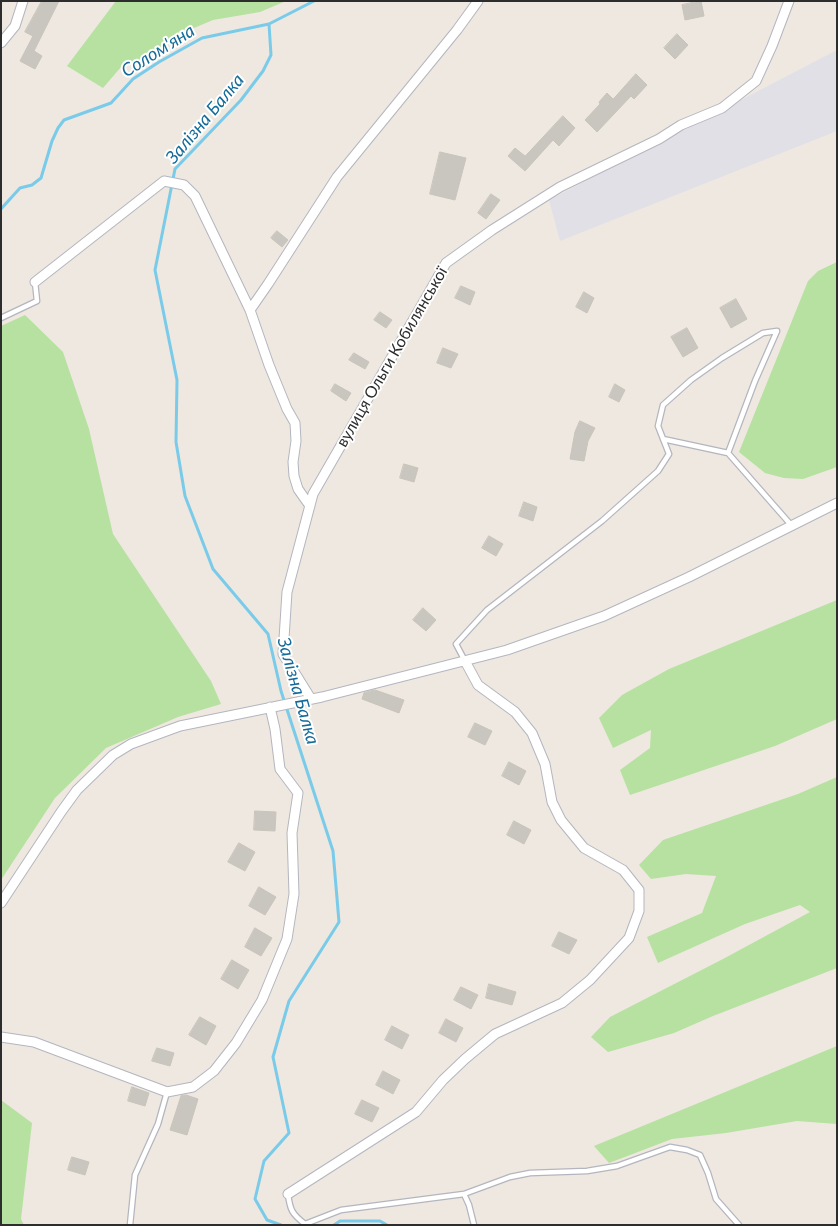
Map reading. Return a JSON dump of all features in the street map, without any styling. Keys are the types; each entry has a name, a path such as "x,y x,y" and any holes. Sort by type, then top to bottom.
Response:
{"street":[{"path":"1,43 15,26 23,1"},
{"path":"250,310 337,177 457,30 478,1"},
{"name":"вулиця Ольги Кобилянської","path":"310,700 282,654 287,592 313,494 446,263 492,230 560,187 659,139 681,125 722,108 756,81 789,1"},
{"path":"35,282 158,184 166,180 180,184 195,196 250,310 276,383 295,423 294,476 298,489 310,506"},
{"path":"1,903 72,797 112,755 131,744 180,726 310,700 507,650 604,616 690,577 837,503"},
{"path":"288,1194 416,1112 443,1080 495,1034 562,1003 590,980 629,938 639,911 639,890 623,870 584,848 561,820 552,802 545,764 532,733 515,712 478,686 465,661"},
{"path":"1,1037 34,1042 167,1092 192,1088 214,1071 236,1043 262,1000 288,939 294,894 292,833 298,793 280,769 274,706"}],"lane":[{"path":"1,318 37,301 35,282"},
{"path":"465,661 456,644 487,610 602,521 658,471 668,454 658,426 663,405 691,380 722,358 763,333 778,331 755,382 728,453"},
{"path":"663,439 728,453 792,526"},
{"path":"130,1225 135,1175 158,1124 167,1092"},
{"path":"288,1194 290,1208 295,1216 304,1224 341,1210 464,1194 510,1177 530,1173 587,1170 617,1166 670,1148 687,1150 700,1155 708,1172 716,1199 739,1225"},
{"path":"464,1194 474,1225"}],"shaded area":[{"path":"837,50 837,131 560,241 549,200"}],"green space":[{"path":"116,1 286,1 260,12 213,20 182,33 137,64 127,60 103,88 67,66"},
{"path":"837,262 837,467 803,479 784,478 765,473 739,452 808,281 818,271"},
{"path":"25,315 63,352 89,429 113,534 211,681 221,704 178,717 106,748 55,798 1,880 1,326"},
{"path":"837,600 837,719 775,746 630,795 620,770 650,748 651,730 613,748 599,718 622,695 669,669"},
{"path":"837,777 837,968 674,1033 608,1052 591,1037 610,1017 810,912 800,905 745,924 658,963 647,937 702,913 716,876 686,874 651,879 639,865 663,840 798,794"},
{"path":"837,1046 837,1124 797,1121 726,1133 672,1139 609,1163 594,1146"},
{"path":"1,1100 32,1123 21,1219 24,1225 1,1225"}],"building":[{"path":"42,1 59,1 34,51 42,56 35,69 20,61 33,36 25,32"},
{"path":"701,1 704,16 685,20 682,5"},
{"path":"677,34 688,45 675,59 664,48"},
{"path":"636,74 647,85 634,99 631,96 597,132 585,120 600,104 599,102 607,93 613,99"},
{"path":"563,116 575,128 559,146 553,140 525,171 508,156 515,148 525,156"},
{"path":"440,152 466,158 455,200 430,194"},
{"path":"491,194 500,200 486,219 478,213"},
{"path":"277,231 288,240 282,247 271,238"},
{"path":"461,286 475,292 470,305 455,298"},
{"path":"584,292 594,298 587,313 576,307"},
{"path":"736,299 747,319 731,328 720,308"},
{"path":"380,312 392,320 386,328 374,320"},
{"path":"687,328 698,348 683,357 671,337"},
{"path":"443,348 458,354 451,368 437,363"},
{"path":"354,353 369,362 365,369 349,360"},
{"path":"335,384 351,393 346,401 331,391"},
{"path":"615,384 625,390 619,402 609,397"},
{"path":"580,421 595,428 588,441 584,461 570,459 575,432"},
{"path":"404,464 418,468 414,482 400,478"},
{"path":"524,502 537,507 533,521 519,516"},
{"path":"489,536 503,544 496,556 482,548"},
{"path":"423,608 436,620 426,631 413,620"},
{"path":"375,690 404,700 399,713 362,699 364,693"},
{"path":"475,723 492,731 485,745 468,737"},
{"path":"509,762 526,771 519,785 502,776"},
{"path":"255,811 276,812 275,831 254,830"},
{"path":"514,821 531,830 524,844 507,835"},
{"path":"239,843 255,852 245,871 228,862"},
{"path":"259,887 276,897 265,915 249,906"},
{"path":"255,928 272,938 261,956 245,947"},
{"path":"559,932 577,940 569,954 552,946"},
{"path":"232,960 249,970 238,989 221,979"},
{"path":"489,984 516,992 512,1005 486,998"},
{"path":"461,987 478,995 471,1009 454,1000"},
{"path":"200,1017 216,1026 206,1045 189,1035"},
{"path":"446,1019 463,1028 456,1042 439,1033"},
{"path":"392,1026 409,1035 402,1049 385,1040"},
{"path":"157,1048 174,1053 170,1066 152,1061"},
{"path":"383,1071 400,1080 393,1094 376,1085"},
{"path":"132,1087 149,1093 145,1106 128,1101"},
{"path":"186,1095 198,1099 187,1135 170,1130 181,1096"},
{"path":"362,1100 379,1108 372,1122 355,1114"},
{"path":"72,1157 89,1162 85,1175 68,1170"}],"waterway":[{"name":"Солом'яна","path":"1,209 20,188 32,185 41,178 52,141 64,120 111,103 133,79 202,38 269,24 314,1"},
{"name":"Залізна Балка","path":"269,24 271,55 263,71 241,100 175,169 155,270 177,380 176,442 185,496 213,569 268,634 281,691 333,851 339,922 289,1001 273,1057 289,1133 264,1161 255,1199 267,1220 281,1225"},
{"name":"Залізна Балка","path":"334,1225 340,1221 380,1221 387,1225"}]}
